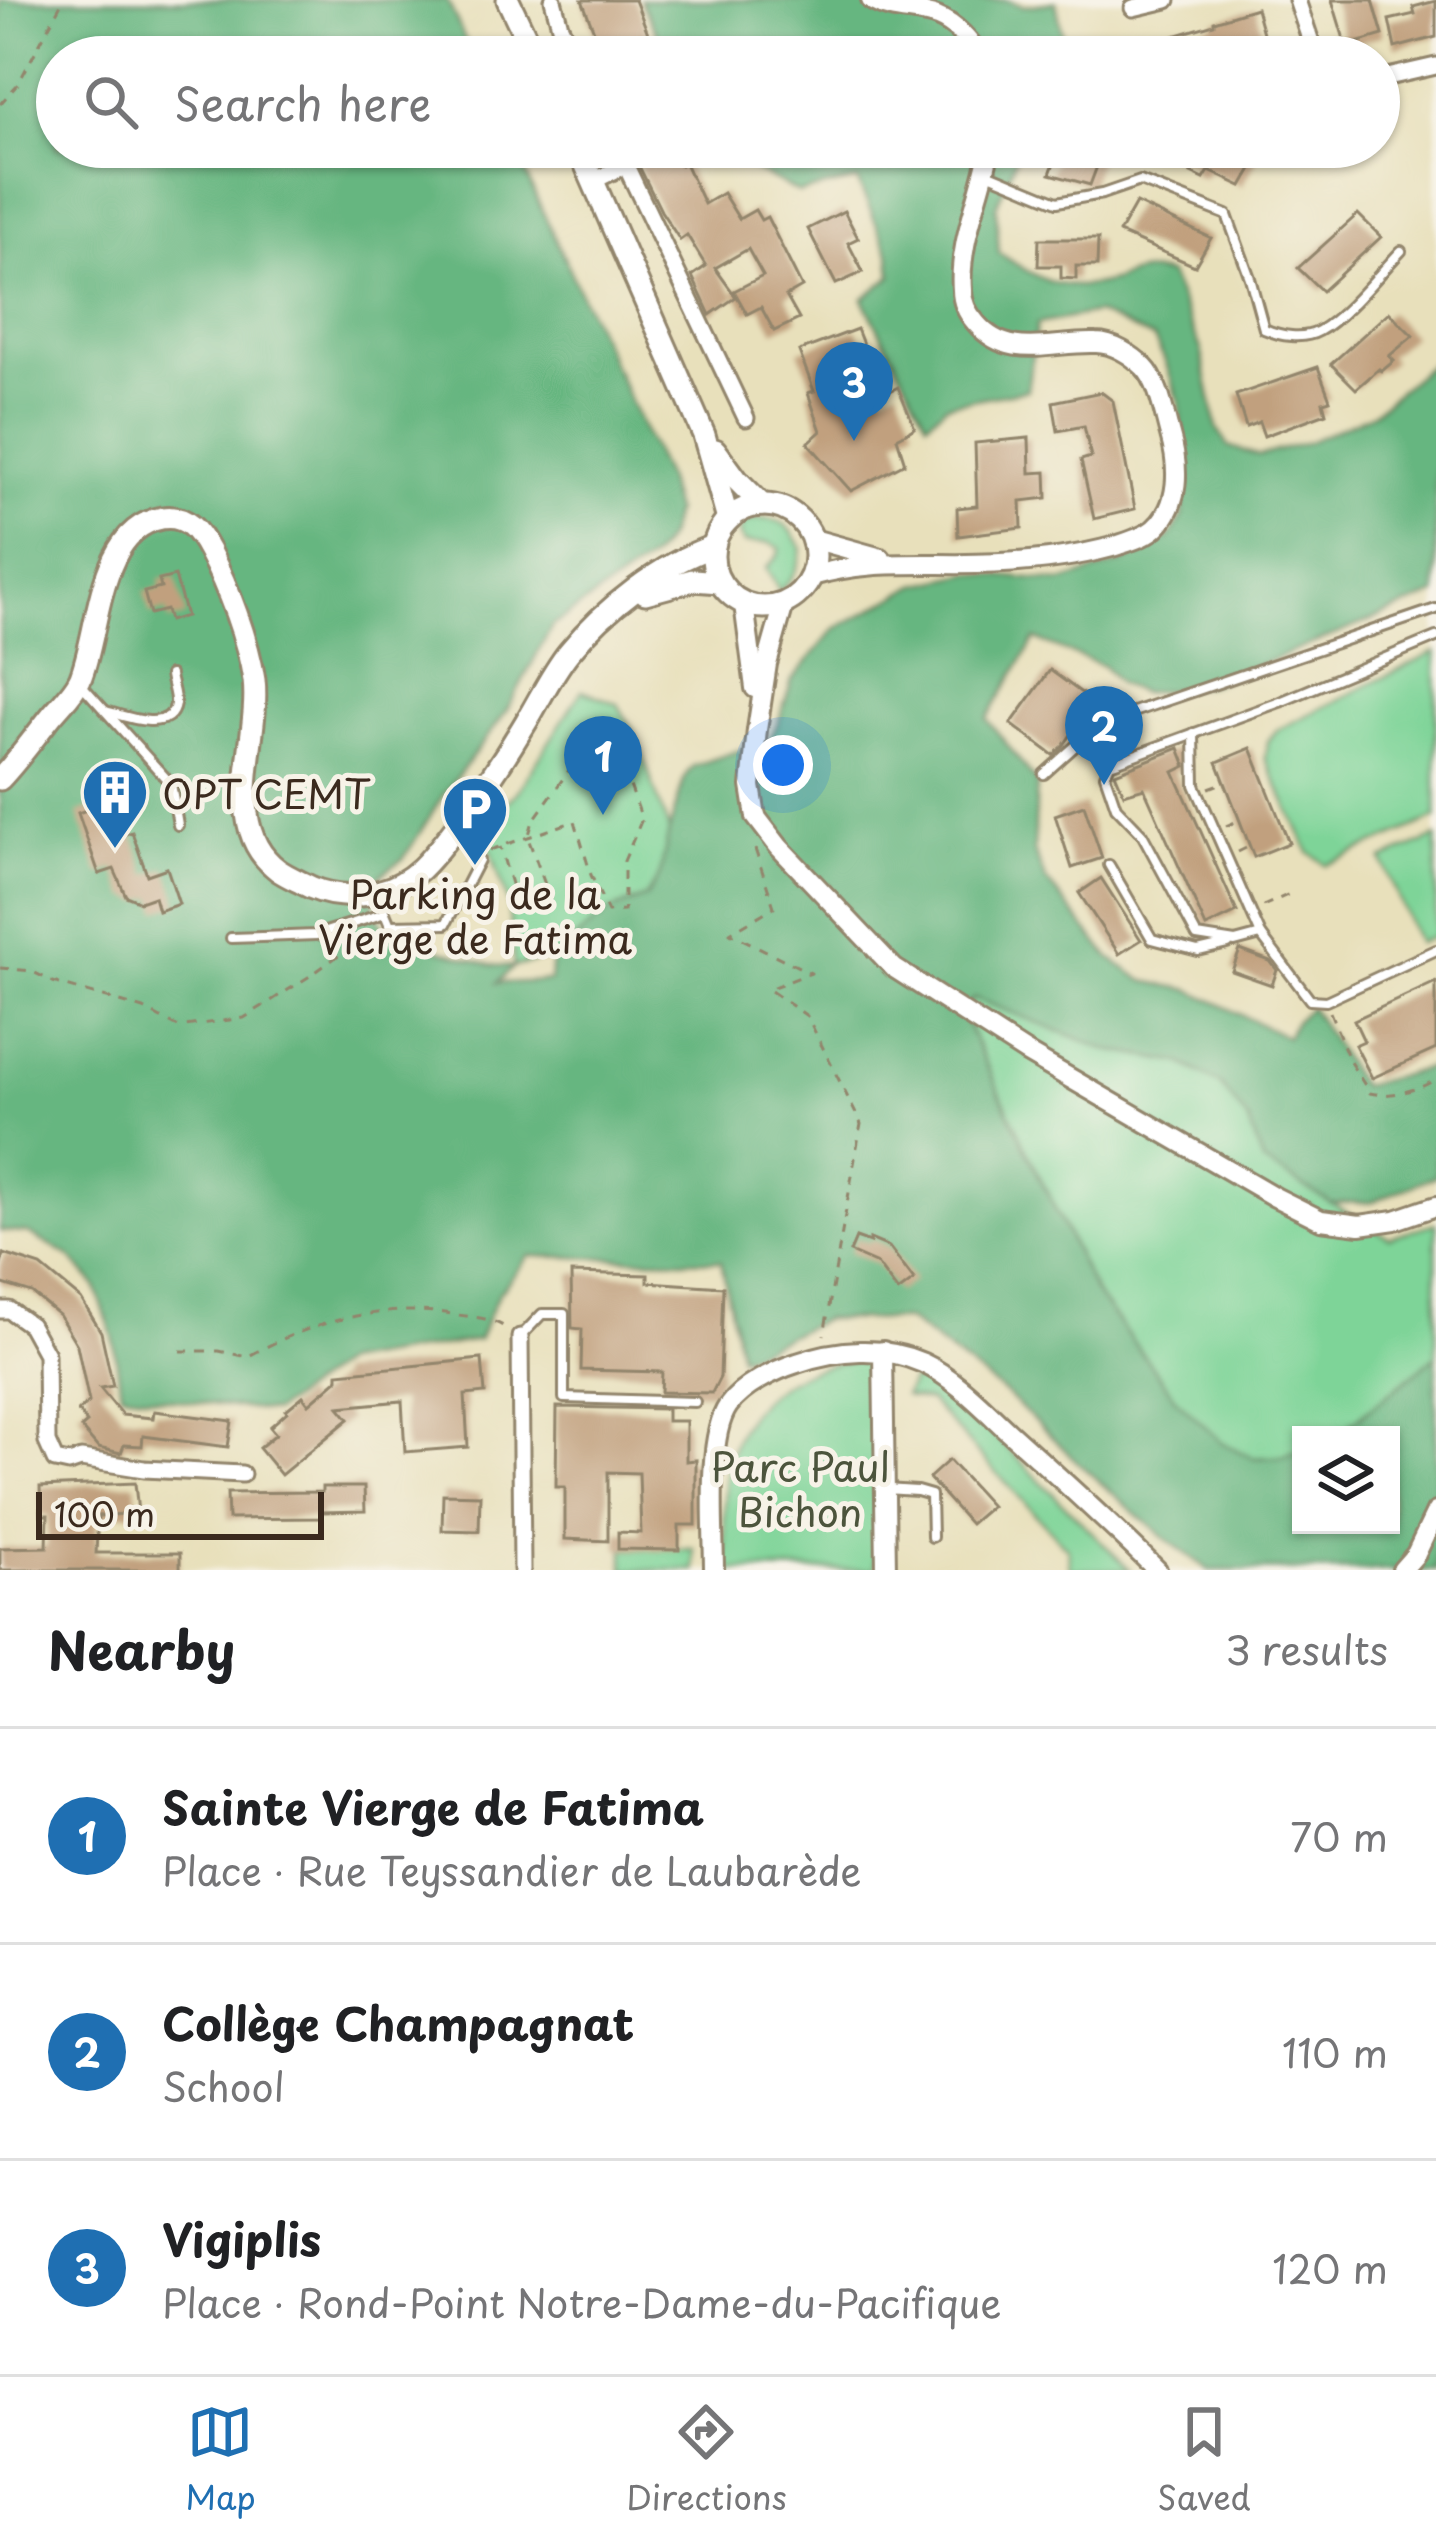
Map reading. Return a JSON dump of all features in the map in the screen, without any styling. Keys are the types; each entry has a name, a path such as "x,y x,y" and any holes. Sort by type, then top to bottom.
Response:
{"main road":[{"path":"508,0 525,36"},
{"path":"587,168 704,435 728,520"},
{"path":"704,435 762,505"},
{"path":"762,505 778,506 805,524 813,538 816,564 806,588 784,604 758,608 730,595 720,582 713,558 719,532 728,520 762,505"},
{"path":"0,778 79,682 120,547 138,527 161,518 181,518 196,529 212,557 246,644 254,684 246,788 250,831 260,852 278,870 318,892 381,903 425,866 491,780 566,656 596,622 688,555 714,546"},
{"path":"627,597 693,580 720,582"}],"street":[{"path":"553,0 565,36"},
{"path":"871,0 880,6 938,17 964,36"},
{"path":"1133,8 1167,0"},
{"path":"1297,0 1309,36"},
{"path":"1400,75 1436,66"},
{"path":"593,181 620,168"},
{"path":"627,168 746,418"},
{"path":"812,576 844,567 897,563 979,564 1076,557 1130,542 1154,529 1170,506 1177,478 1174,450 1148,370 1125,352 1099,342 1035,349 1004,344 970,317 962,295 962,255 987,168"},
{"path":"813,538 897,563"},
{"path":"745,604 755,670 757,730"},
{"path":"784,604 767,664 757,730 751,786 756,817 778,847 894,968 1025,1052 1321,1220 1360,1225 1395,1220 1436,1206"},
{"path":"0,1310 9,1310 30,1325 46,1354 47,1442 56,1460 242,1474"},
{"path":"520,1336 522,1570"},
{"path":"883,1351 886,1570"},
{"path":"714,1570 713,1466 727,1408 747,1389 784,1367 823,1354 883,1351 928,1365 962,1389 1157,1570"},
{"path":"1402,1570 1416,1554 1436,1512"}],"lane":[{"path":"986,172 1057,202 1140,182 1227,215 1264,329 1280,336 1317,333 1401,251"},
{"path":"1044,774 1101,724 1436,609"},
{"path":"1235,942 1197,936 1142,835 1116,807 1105,775 1110,764 1280,702 1436,637"},
{"path":"105,710 130,719 158,721 170,715 175,705 170,675"},
{"path":"79,682 171,784 178,825"},
{"path":"1194,733 1195,785 1261,935 1310,1000 1326,1001 1436,950"},
{"path":"231,938 316,935 381,903 390,925 446,924 478,860"},
{"path":"1109,865 1152,939 1198,951 1261,935"},
{"path":"520,1336 542,1314 564,1313 564,1399 695,1402"},
{"path":"885,1489 917,1490 931,1496 932,1537"}],"path":[{"path":"44,36 63,0"},
{"path":"0,104 18,84 36,50"},
{"path":"478,860 486,851 528,838 575,821 608,912 624,911 624,861 642,819 617,750 591,739 533,821 528,838 550,898 525,901 514,894 500,847"},
{"path":"756,817 755,850 774,908 730,933 812,974 768,989 807,1016 861,1124 825,1319 823,1354"},
{"path":"1251,911 1294,892"},
{"path":"0,968 31,971 144,1010 178,1027 244,1018 366,936 381,903"},
{"path":"1326,1001 1350,1062 1370,1093 1427,1085 1436,1078"},
{"path":"180,1351 247,1357 282,1337 367,1312 447,1313 495,1321 520,1336"}],"green space":[{"path":"0,0 447,0 463,36 36,36 36,168 523,168 665,477 674,511 668,537 652,558 552,626 506,712 444,794 404,858 373,881 376,912 393,936 491,965 514,967 497,983 550,981 552,957 608,912 646,897 660,875 685,776 693,766 770,740 792,680 835,629 917,585 971,573 1062,582 1122,563 1169,538 1183,516 1179,401 1154,339 1096,313 1037,324 1027,390 947,404 927,422 863,299 892,276 890,255 857,180 799,193 750,168 1012,168 996,207 999,253 1037,276 1074,286 1140,272 1169,275 1201,349 1217,428 1228,446 1259,456 1308,442 1373,413 1436,359 1436,594 1210,685 1141,693 1119,684 1103,666 1035,639 987,719 1037,783 1034,851 1045,879 1110,958 1144,981 1191,990 1286,1037 1310,1007 1361,1086 1436,1066 1436,1176 1371,1202 1331,1203 1263,1162 1249,1122 1220,1084 1181,1063 1108,1050 974,998 961,1012 1094,1291 1178,1401 1223,1443 1254,1458 1292,1454 1292,1534 1400,1534 1400,1426 1348,1426 1436,1356 1436,1570 1209,1570 1087,1471 1006,1394 907,1320 825,1319 740,1357 721,1261 529,1256 498,1294 478,1340 342,1363 274,1412 121,1393 113,1336 95,1285 70,1257 28,1233 0,1231"},
{"path":"640,0 1005,0 1024,6 1056,2 1063,36 658,36"},
{"path":"758,519 786,525 802,549 795,573 779,591 766,568 780,548 744,543 739,534 744,522"},
{"path":"1436,652 1436,818 1326,865 1309,852 1265,758 1267,741 1277,730"},
{"path":"582,690 618,704 636,736 669,831 661,875 636,911 552,957 514,967 508,903 483,826 518,791"},
{"path":"1436,837 1436,936 1418,943 1382,860"},
{"path":"973,997 1108,1050 1181,1063 1220,1084 1249,1122 1263,1162 1389,1237 1436,1223 1436,1356 1350,1426 1292,1426 1292,1454 1253,1458 1223,1443 1178,1401 1094,1291 961,1011"},
{"name":"Parc Paul Bichon","path":"861,1360 876,1374 875,1570 726,1570 726,1477 741,1428 754,1408 789,1380"},
{"path":"912,1380 941,1382 1130,1570 1070,1570 1068,1549 929,1401 904,1396"},
{"path":"624,1549 694,1549 695,1570 624,1570"}],"building":[{"path":"582,0 635,0 649,36 596,36"},
{"path":"1332,0 1373,0 1383,35 1343,36"},
{"path":"1436,1 1436,37 1400,47 1400,36 1392,36 1389,20 1415,14 1413,7"},
{"path":"1256,8 1264,36 1174,36"},
{"path":"640,168 687,168 704,204 723,193 739,219 755,210 761,220 767,217 802,287 786,296 799,319 774,331 761,307 747,314 734,291 763,276 748,249 715,268 736,297 710,315 692,276 706,266 687,235 680,240"},
{"path":"1052,168 1096,168 1090,185 1050,174"},
{"path":"1194,168 1252,168 1242,186 1209,171 1204,179 1191,173"},
{"path":"1136,203 1211,238 1195,266 1119,233"},
{"path":"844,211 858,238 848,243 863,272 836,284 808,229"},
{"path":"1358,214 1381,237 1322,291 1298,268"},
{"path":"1039,239 1098,239 1097,266 1076,266 1076,279 1061,278 1061,266 1038,266"},
{"path":"1389,312 1413,336 1389,356 1394,361 1356,389 1331,364"},
{"path":"857,329 883,395 898,387 915,428 897,438 905,463 851,491 808,443 821,431 808,393 814,391 799,351"},
{"path":"1318,367 1330,400 1323,402 1326,413 1264,436 1259,422 1246,427 1236,395"},
{"path":"1101,392 1113,401 1135,509 1094,519 1081,460 1091,457 1084,426 1058,431 1053,402"},
{"path":"1029,438 1030,473 1046,472 1047,498 1021,501 1022,528 958,536 957,508 977,506 975,443"},
{"path":"175,576 186,616 169,621 166,610 150,614 144,592 161,588 159,580"},
{"path":"1050,670 1094,702 1053,755 1011,724"},
{"path":"1179,748 1186,766 1174,772 1237,912 1206,927 1144,788 1124,794 1115,773"},
{"path":"1251,748 1289,843 1254,857 1217,762"},
{"name":"OPT CEMT","path":"114,800 125,834 132,832 147,875 167,868 179,904 158,911 154,897 140,902 126,896 114,869 99,874 78,813"},
{"path":"1084,805 1102,858 1072,868 1055,815"},
{"path":"1101,878 1141,940 1119,954 1079,893"},
{"path":"1240,950 1270,961 1277,970 1272,985 1232,971"},
{"path":"1436,982 1436,1049 1372,1078 1355,1045 1364,1041 1354,1020"},
{"path":"856,1238 889,1247 914,1280 898,1292 877,1264 850,1252"},
{"path":"4,1254 41,1266 81,1299 101,1332 113,1386 100,1388 122,1415 153,1418 154,1411 232,1421 228,1447 143,1436 142,1446 124,1445 121,1453 98,1448 81,1428 87,1423 78,1411 89,1402 77,1345 59,1315 32,1293 0,1283"},
{"path":"571,1273 648,1275 648,1282 723,1287 720,1377 712,1393 661,1392 662,1372 581,1370 582,1329 572,1328"},
{"path":"482,1359 485,1393 465,1395 468,1447 405,1452 402,1401 339,1407 349,1419 281,1475 259,1448 276,1434 270,1427 286,1410 303,1396 309,1404 338,1379 338,1373"},
{"path":"557,1407 667,1409 667,1421 686,1421 686,1461 696,1460 696,1525 679,1525 679,1550 618,1549 618,1532 641,1533 639,1473 608,1472 608,1541 565,1539 565,1487 556,1487"},
{"path":"949,1460 991,1506 970,1524 929,1478"},
{"path":"135,1483 138,1513 98,1516 96,1553 180,1553 180,1570 0,1570 0,1548 47,1547 48,1515 41,1515 40,1487"},
{"path":"322,1487 364,1487 365,1511 321,1512 321,1518 228,1519 227,1493 322,1492"},
{"path":"443,1494 480,1495 479,1531 442,1530"}],"place":[{"name":"Vigiplis","path":"854,441"},
{"name":"Collège Champagnat","path":"1104,785"},
{"name":"Sainte Vierge de Fatima","path":"603,815"},
{"name":"OPT CEMT","path":"115,851"},
{"name":"Parking de la Vierge de Fatima","path":"475,868"}]}
